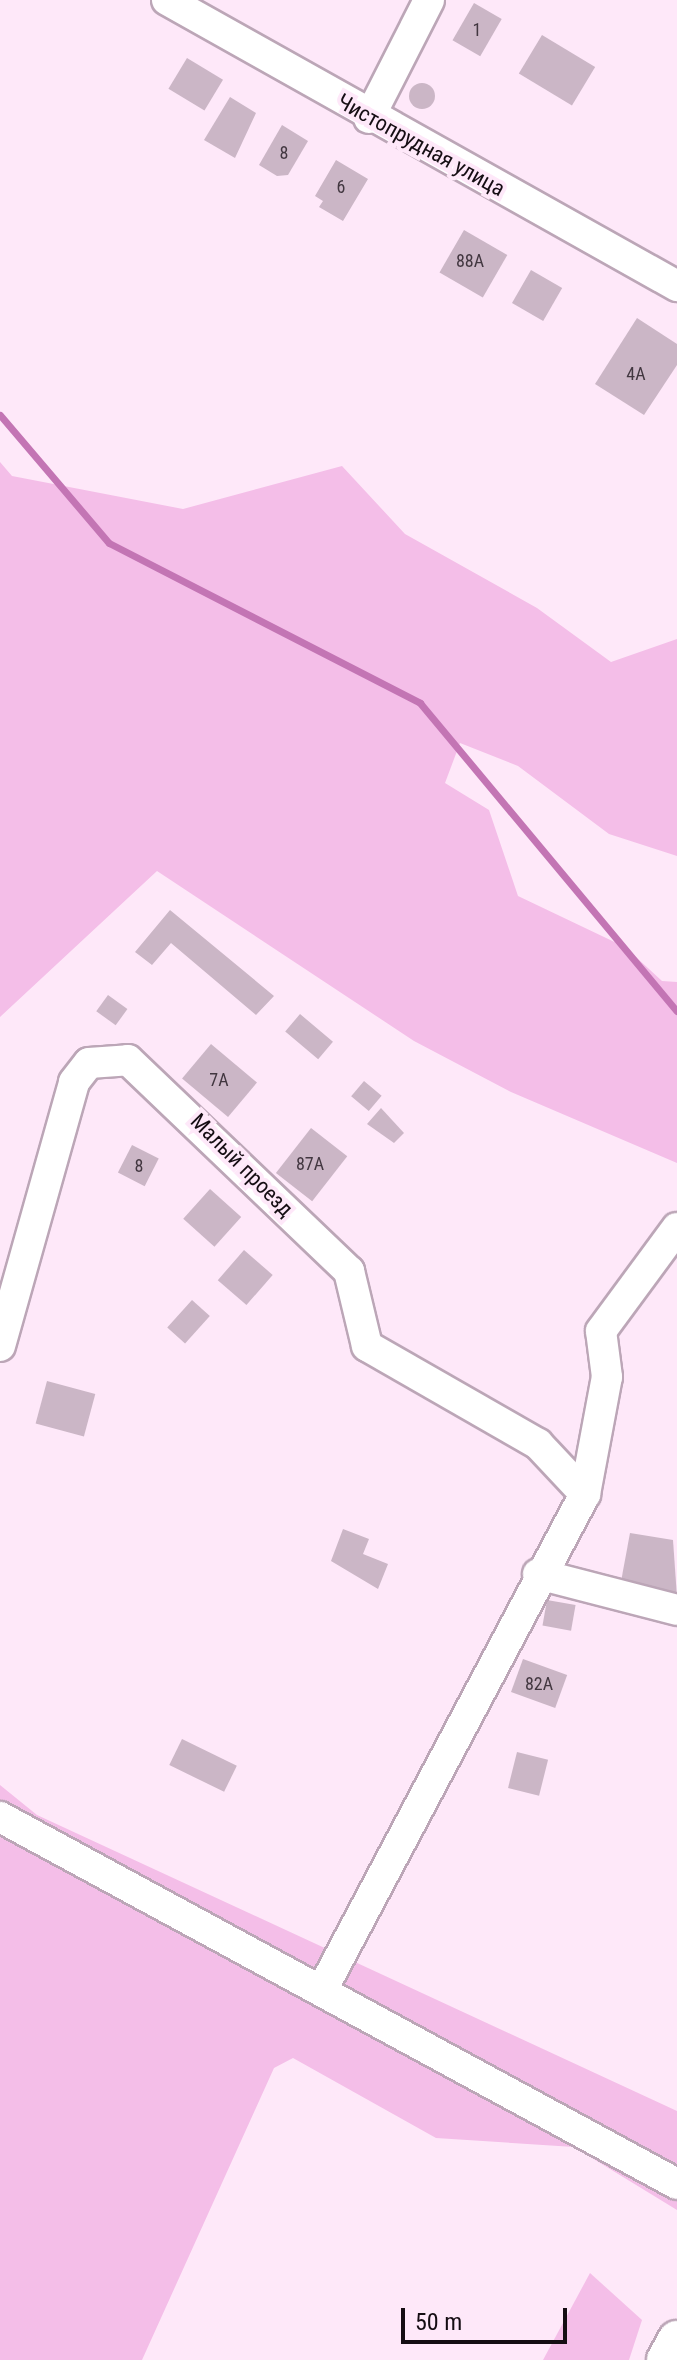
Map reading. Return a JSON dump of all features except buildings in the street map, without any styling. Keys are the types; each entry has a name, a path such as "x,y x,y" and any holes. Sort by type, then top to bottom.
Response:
{"main road":[{"path":"666,2360 677,2340"}],"street":[{"name":"Чистопрудная улица","path":"167,0 369,118 677,286"},
{"path":"369,118 426,1"},
{"name":"Малый проезд","path":"0,1346 74,1082 89,1063 128,1060 349,1271 367,1346 538,1444 585,1494"},
{"path":"322,1990 538,1574 585,1494 607,1377 601,1331 677,1228"},
{"path":"538,1574 677,1610"},
{"path":"0,1817 677,2184"}],"shaded area":[{"path":"0,462 12,476 183,509 342,466 405,534 537,608 611,662 677,639 677,856 609,834 518,766 460,743 445,783 489,810 518,896 625,947 662,981 677,982 677,1163 511,1092 414,1041 157,871 0,1017"},
{"path":"0,1785 37,1815 677,2111 677,2210 574,2147 436,2138 293,2058 274,2068 142,2360 0,2360"},
{"path":"590,2273 642,2320 629,2360 543,2360"}],"waterway":[{"path":"0,415 109,543 420,703 677,1011"}]}
